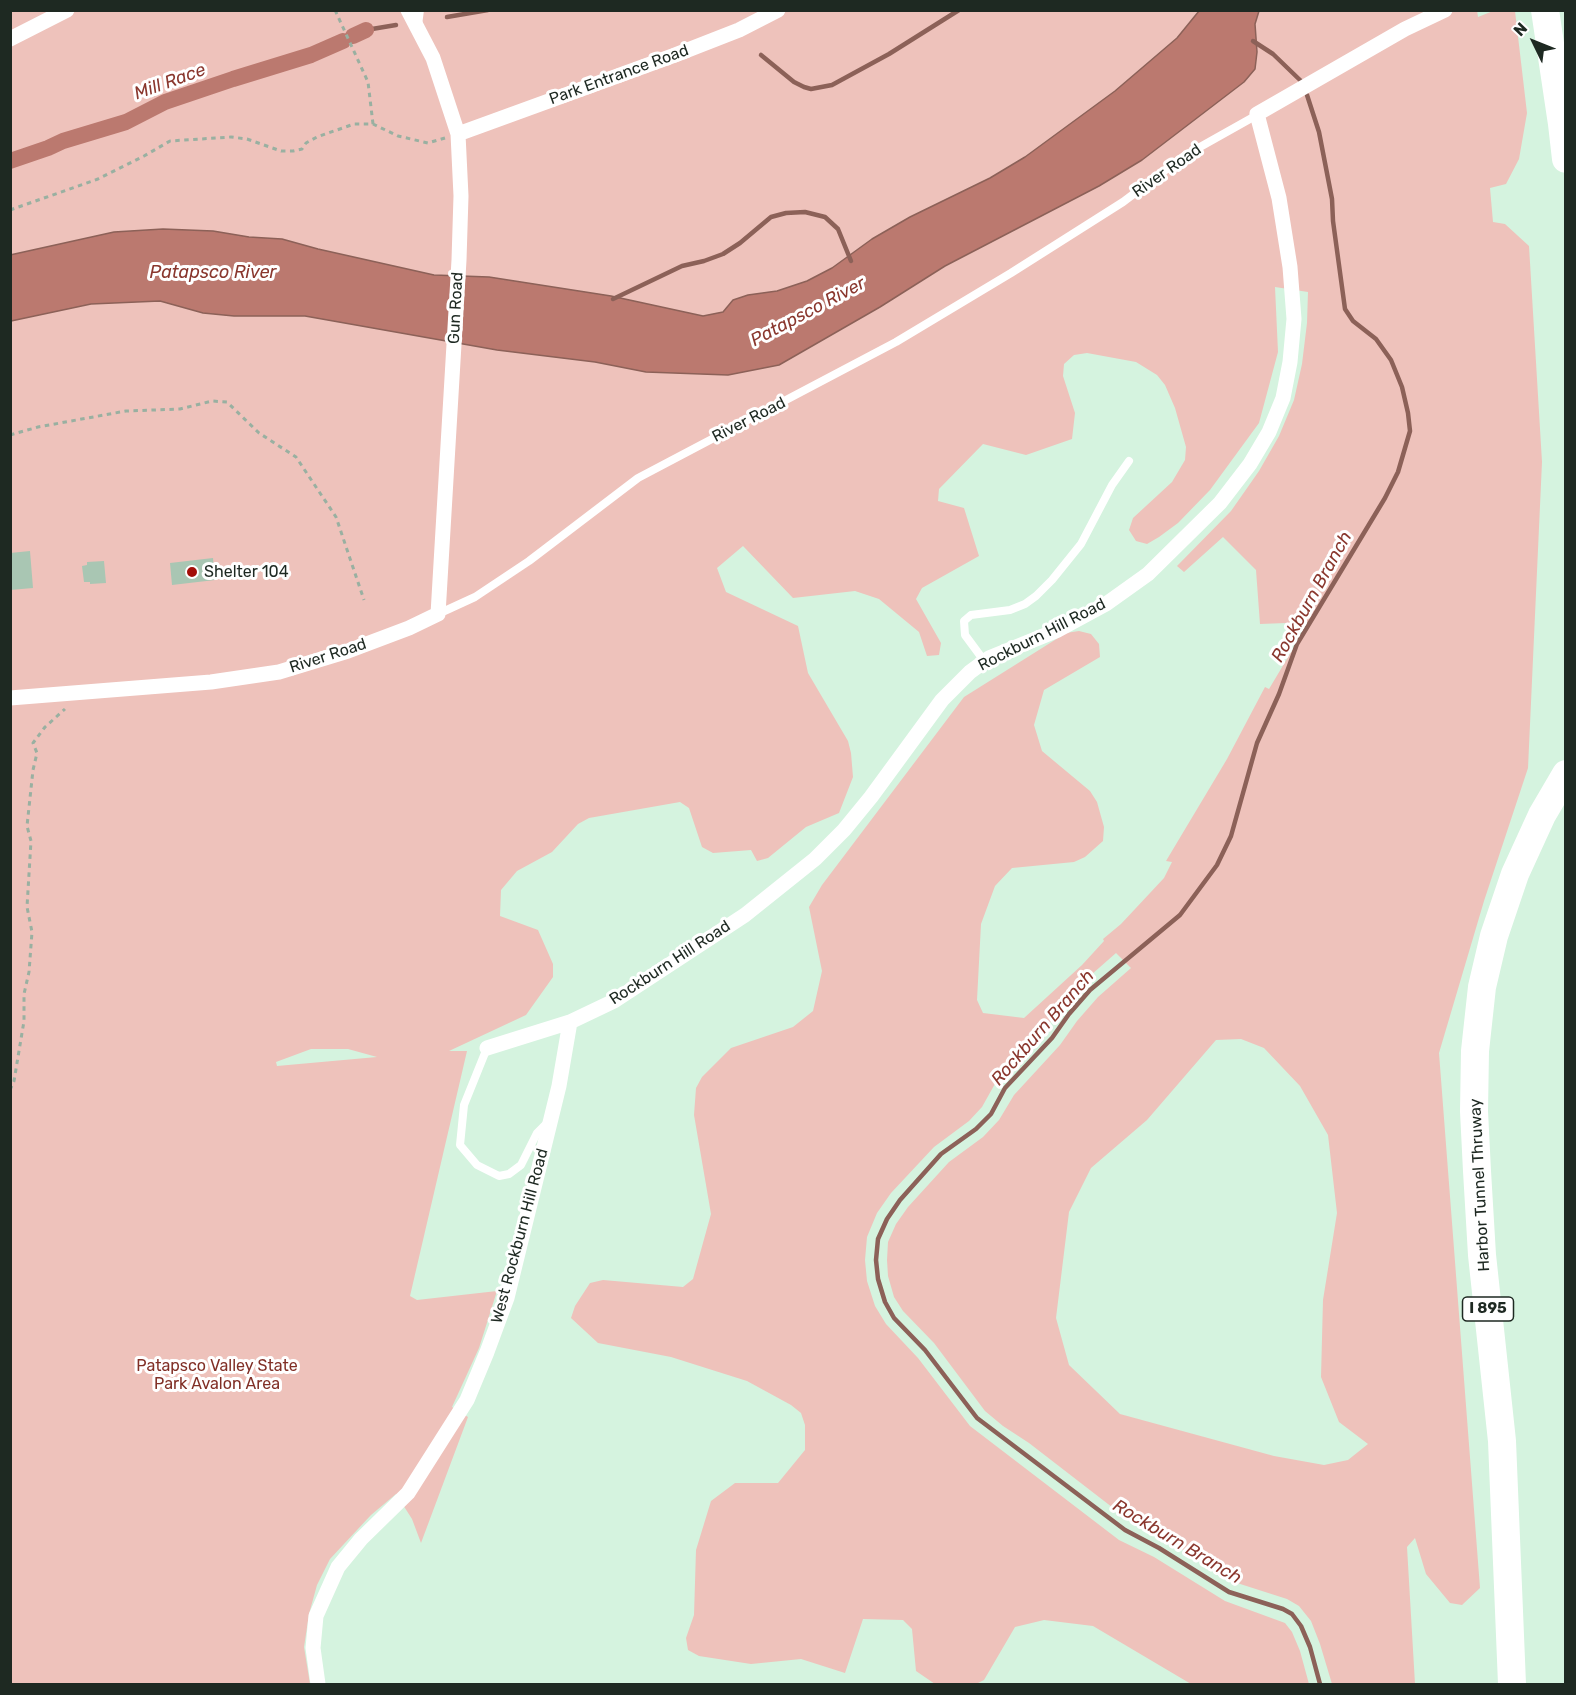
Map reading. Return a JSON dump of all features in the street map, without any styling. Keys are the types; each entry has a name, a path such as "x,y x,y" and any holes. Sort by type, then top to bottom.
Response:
{"highway":[{"path":"1545,10 1566,159"},
{"name":"Harbor Tunnel Thruway","path":"1512,1684 1502,1441 1482,1255 1474,1111 1475,1051 1482,987 1494,936 1515,874 1542,815 1566,774"}],"street":[{"path":"10,39 67,10"},
{"name":"Gun Road","path":"408,10 433,58 458,134 461,196 459,260 438,614"},
{"name":"Park Entrance Road","path":"458,134 675,56 739,30 778,10"},
{"name":"River Road","path":"1257,114 1405,29 1444,10"},
{"name":"Rockburn Hill Road","path":"488,1048 570,1022 614,1001 745,915 815,859 844,830 942,700 970,672 1019,645 1058,630 1106,604 1148,574 1220,503 1250,464 1269,432 1283,398 1290,362 1294,319 1290,267 1279,198 1257,114"},
{"name":"River Road","path":"10,698 211,682 279,672 348,651 409,628 438,614"},
{"name":"West Rockburn Hill Road","path":"318,1684 313,1648 316,1616 338,1567 361,1539 408,1493 467,1400 488,1352 507,1298 559,1086 570,1022"}],"lane":[{"path":"418,26 420,10"},
{"name":"River Road","path":"438,614 475,597 529,561 638,478 896,342 1123,202 1184,156 1257,114"},
{"path":"985,662 965,635 964,621 971,615 1010,610 1024,604 1044,588 1081,544 1112,485 1130,462"},
{"path":"488,1048 464,1105 460,1145 477,1165 500,1176 509,1174 521,1165 537,1133 551,1119"}],"path":[{"path":"336,12 368,82 373,124"},
{"path":"10,210 98,178 170,141 231,137 247,139 281,151 292,152 302,149 306,143 317,137 354,124 373,124 398,136 428,143 458,134"},
{"path":"10,435 38,427 126,411 180,409 212,400 227,402 259,433 296,457 336,517 364,600"},
{"path":"10,1090 14,1081 24,1021 24,994 29,972 32,932 27,907 31,841 27,826 37,753 33,743 45,727 65,709 57,707"}],"green space":[{"name":"Patapsco Valley State Park Avalon Area","path":"1477,10 1478,17 1493,11 1515,11 1527,113 1519,159 1506,184 1490,188 1493,222 1505,224 1529,246 1542,462 1528,768 1484,901 1439,1053 1480,1588 1462,1605 1450,1603 1426,1574 1415,1538 1407,1547 1415,1684 1332,1684 1311,1621 1299,1606 1287,1599 1234,1582 1164,1538 1130,1521 1029,1443 1003,1426 985,1411 934,1343 903,1311 894,1297 888,1276 887,1260 888,1242 896,1224 908,1207 949,1162 983,1137 999,1120 1014,1095 1060,1045 1077,1021 1098,997 1131,968 1116,953 1083,982 1060,1007 1044,1032 996,1082 982,1107 969,1121 934,1147 891,1193 877,1213 867,1237 865,1260 867,1281 875,1306 886,1324 918,1358 970,1426 1119,1540 1154,1557 1225,1601 1285,1623 1292,1632 1300,1651 1309,1684 1191,1684 1093,1626 1044,1620 1015,1627 984,1680 976,1684 935,1684 916,1671 912,1629 903,1620 863,1619 845,1673 801,1659 751,1664 699,1656 688,1650 686,1638 694,1615 696,1550 711,1501 735,1483 778,1483 805,1450 805,1425 801,1413 747,1381 671,1357 598,1343 571,1318 575,1306 590,1283 603,1280 683,1287 693,1279 711,1214 694,1115 696,1088 702,1077 731,1048 793,1027 813,1011 822,971 809,907 822,885 964,697 1066,633 1079,631 1091,634 1099,644 1100,657 1044,690 1034,725 1042,751 1090,791 1097,802 1104,827 1103,841 1085,857 1074,862 1012,868 995,886 981,924 977,1000 983,1013 1024,1018 1082,965 1104,941 1103,939 1121,924 1164,878 1172,862 1166,861 1227,759 1265,687 1269,689 1309,622 1295,623 1289,632 1286,623 1260,624 1256,570 1223,537 1184,572 1177,566 1231,511 1259,471 1279,436 1294,400 1302,364 1308,292 1275,287 1278,352 1259,423 1210,490 1178,523 1159,537 1147,544 1136,541 1129,530 1133,518 1172,482 1185,460 1186,447 1175,408 1165,385 1157,375 1136,362 1087,353 1074,355 1064,364 1063,376 1075,413 1072,439 1026,455 983,444 939,489 938,501 964,508 979,556 922,588 916,599 941,643 939,655 927,656 919,632 879,599 855,591 793,598 743,546 717,568 726,592 798,626 808,673 848,741 853,777 839,813 806,827 768,858 757,861 751,850 713,853 702,847 689,808 680,802 589,818 578,824 552,852 517,871 501,890 500,916 538,930 553,964 553,977 526,1015 449,1051 467,1051 410,1296 417,1300 497,1291 479,1348 452,1407 468,1417 421,1543 412,1519 396,1494 371,1515 330,1559 317,1585 309,1614 304,1647 310,1684 11,1684 11,11","holes":["1241,1039 1264,1048 1300,1086 1328,1135 1337,1213 1323,1300 1321,1377 1339,1422 1368,1444 1348,1460 1324,1465 1274,1456 1120,1414 1069,1365 1056,1318 1069,1212 1091,1168 1147,1120 1216,1040","311,1049 348,1049 377,1057 277,1066 276,1062"]}],"water":[{"name":"Patapsco River","path":"1199,11 1259,11 1255,24 1257,52 1255,69 1244,82 1142,160 1099,186 945,266 880,307 779,365 728,375 646,372 595,362 497,350 305,316 234,316 203,313 160,301 91,304 11,321 10,255 114,232 163,229 213,231 249,237 282,239 434,275 489,277 611,296 703,316 723,312 733,300 748,295 777,291 807,281 832,268 872,239 910,217 990,178 1025,157 1115,91 1177,38"}],"building":[{"path":"30,551 33,588 10,590 10,553"},
{"name":"Shelter 104","path":"213,558 215,580 172,585 170,563"},
{"path":"104,561 106,583 84,582 82,566 87,565 87,562"}],"waterway":[{"path":"447,17 488,10"},
{"path":"761,55 794,82 804,87 811,89 832,85 889,54 959,10"},
{"path":"366,30 396,25"},
{"name":"Mill Race","path":"353,36 366,30"},
{"name":"Mill Race","path":"10,161 63,141 126,122 165,102 311,55 343,41"},
{"path":"1253,41 1273,54 1301,81"},
{"name":"Rockburn Branch","path":"1307,95 1319,132 1332,199 1345,309 1353,321 1376,339 1391,360 1402,387 1410,431 1398,472 1385,498 1297,644 1279,694 1257,743 1231,836 1217,865 1180,915 1090,990 1052,1038 1005,1088 991,1114 976,1129 941,1154 900,1200 887,1219 878,1239 876,1260 878,1279 885,1302 894,1318 925,1350 977,1418 1125,1530 1159,1548 1229,1592 1292,1614 1301,1626 1310,1647 1320,1684"},
{"path":"613,299 682,266 723,254 771,217 786,213 805,212 825,217 838,229 851,261"}],"place":[{"name":"Shelter 104","path":"192,572"}]}
